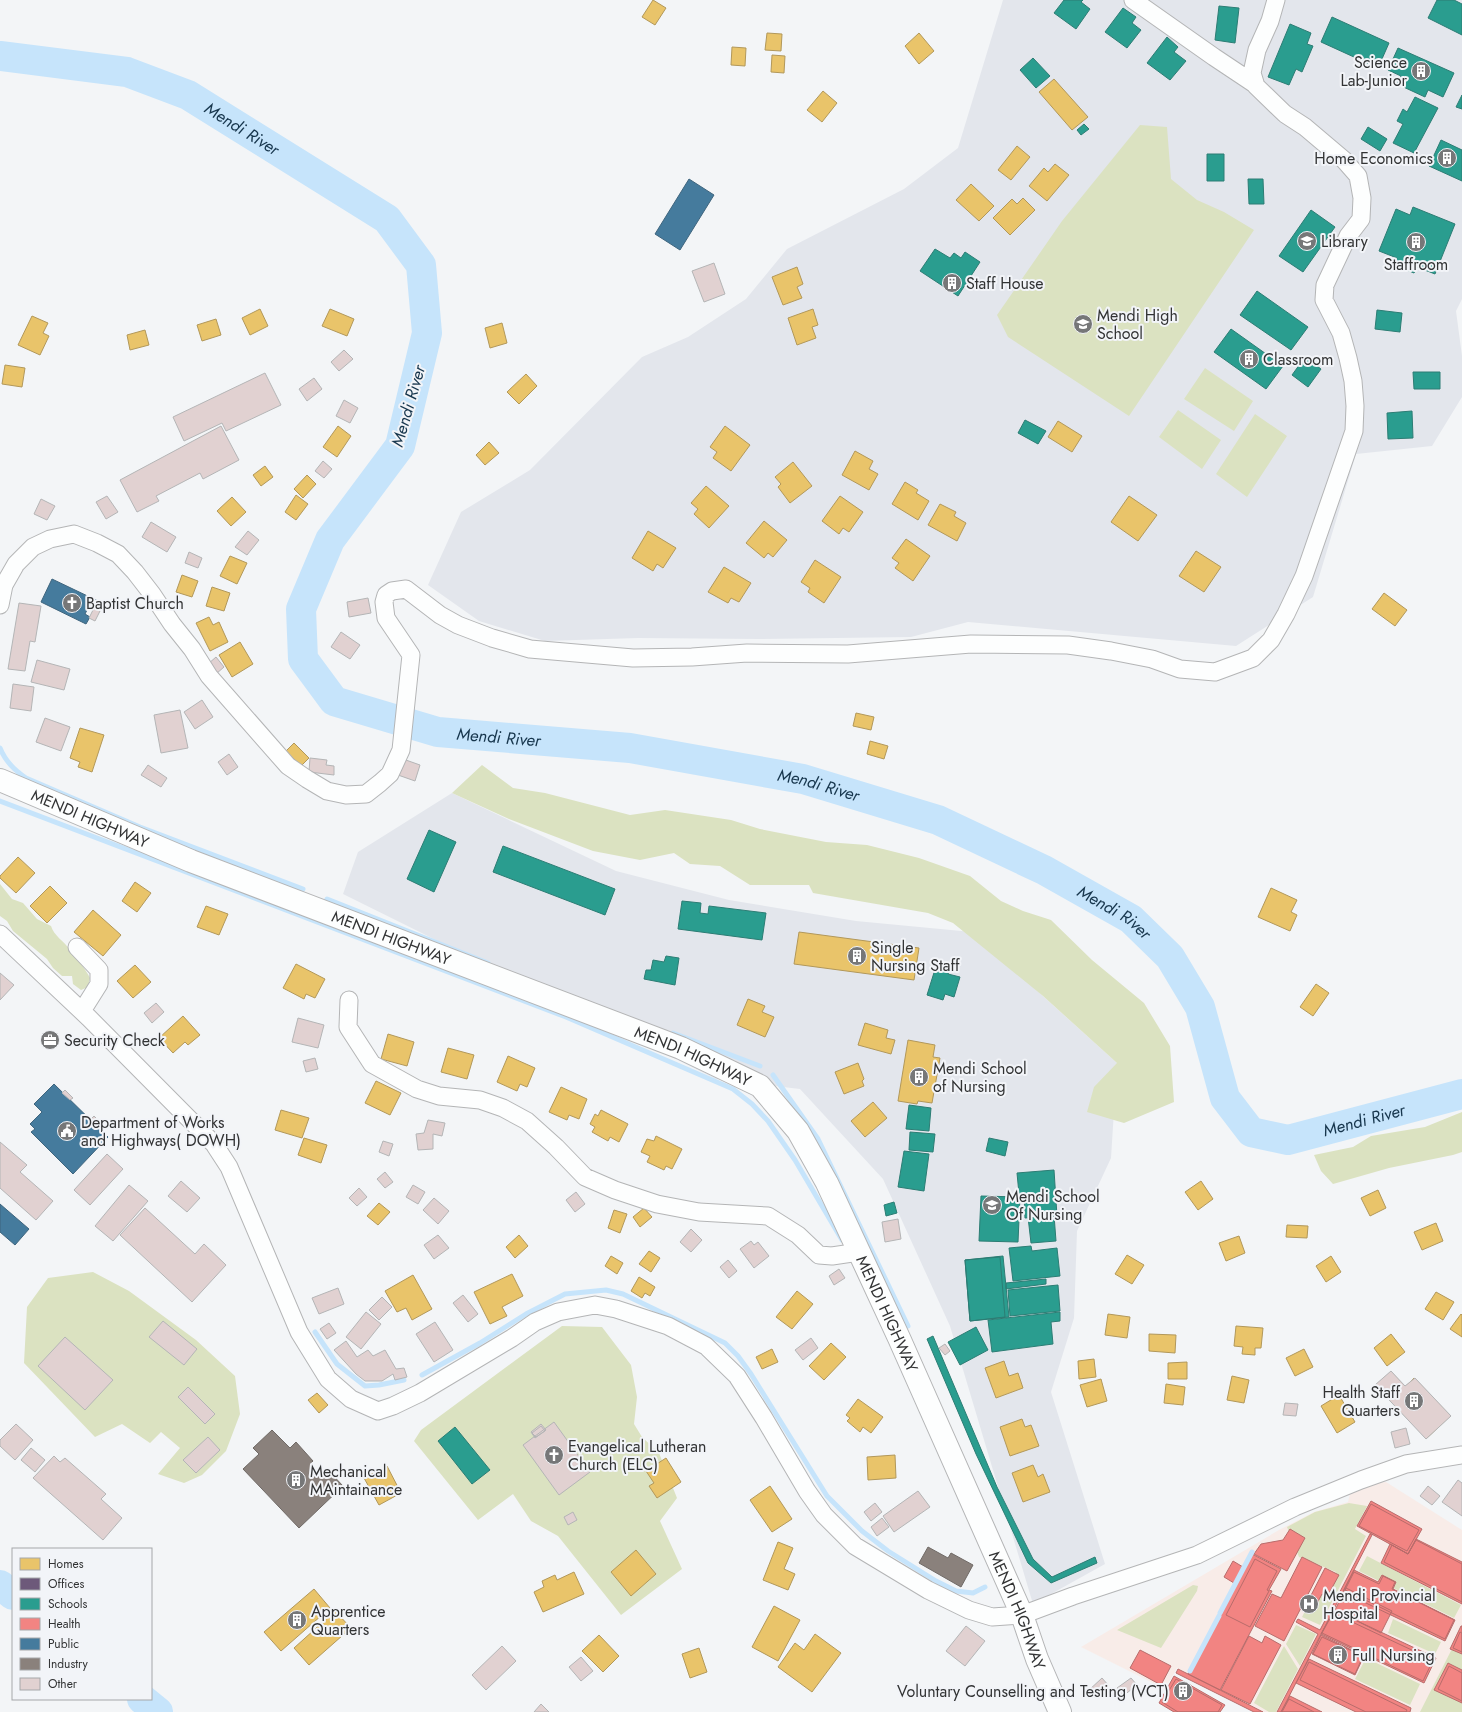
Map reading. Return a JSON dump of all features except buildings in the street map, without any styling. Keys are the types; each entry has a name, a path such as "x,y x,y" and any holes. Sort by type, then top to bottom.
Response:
{"main road":[{"name":"MENDI HIGHWAY","path":"0,780 191,862 681,1048 760,1086 798,1131 827,1183 1022,1615 1037,1659 1060,1712"}],"street":[{"path":"1133,0 1214,57 1253,83 1254,81"},
{"path":"0,605 4,585 16,564 33,547 50,539 74,534 118,554 152,594 209,676 288,766 307,780 327,791 346,795 366,794 390,774 401,750 411,655 386,618 384,602 386,595 392,591 406,589 440,615 458,625 492,638 530,649 633,658 692,657 747,653 848,654 971,644 1068,645 1152,659 1180,669 1215,672 1253,658 1272,640 1304,576 1354,431 1354,400 1348,358 1341,334 1324,300 1325,285 1348,236 1361,219 1362,198 1358,176 1344,160 1305,127 1284,114 1256,86 1252,73 1257,50 1270,21 1276,0"},
{"path":"0,934 82,1011 214,1144 229,1167 299,1332 328,1379 351,1399 378,1411 420,1393 512,1338 535,1322 558,1312 595,1305 624,1312 668,1326 706,1346 738,1376 807,1491 824,1514 855,1546 928,1590 969,1610 992,1617 1022,1615 1073,1596 1197,1555 1295,1507 1361,1480 1406,1464 1462,1455"},
{"path":"77,947 99,970 99,984 82,1011"},
{"path":"349,1000 348,1027 372,1064 417,1089 439,1096 480,1100 503,1108 527,1121 556,1147 585,1177 615,1190 657,1204 699,1212 768,1216 798,1235 819,1255 832,1256 859,1252"}],"shaded area":[{"name":"Mendi High School","path":"1003,0 1462,0 1462,299 1456,311 1462,356 1462,397 1432,446 1356,454 1313,597 1236,646 968,622 911,637 759,639 638,638 545,641 479,621 428,585 461,512 530,470 642,357 688,337 746,299 787,249 904,189 958,148"},
{"name":"Mendi School Of Nursing","path":"452,793 616,871 729,900 856,921 972,932 1117,1063 1111,1158 1077,1231 1074,1318 1051,1392 1105,1564 1033,1604 950,1326 883,1179 800,1089 716,1079 343,894 358,852"},
{"name":"Mendi Provincial Hospital","path":"1386,1482 1462,1530 1462,1712 1260,1712 1177,1668 1165,1689 1081,1647 1279,1530 1314,1512 1348,1502 1352,1485"}],"green space":[{"path":"1140,125 1167,127 1171,179 1197,200 1224,212 1254,230 1129,416 1008,337 997,315 1062,221"},
{"path":"1205,368 1253,401 1234,431 1184,399"},
{"path":"1178,410 1221,440 1202,469 1159,437"},
{"path":"1255,414 1287,436 1247,497 1216,474"},
{"path":"482,765 513,788 545,793 630,815 665,810 731,820 760,829 826,842 867,845 919,858 970,876 1001,901 1023,911 1051,920 1092,960 1144,1003 1170,1046 1174,1102 1124,1123 1087,1112 1094,1087 1117,1063 1043,996 953,923 928,913 813,893 809,885 750,885 720,866 690,864 674,853 640,860 593,851 509,819 452,793"},
{"path":"0,884 12,899 23,903 37,919 51,926 54,933 68,947 88,974 90,978 88,987 81,990 73,984 72,976 62,976 53,968 47,959 13,931 7,921 0,916"},
{"path":"1462,1112 1462,1152 1453,1155 1389,1168 1333,1184 1321,1171 1314,1155 1353,1147 1371,1136 1425,1127"},
{"path":"93,1272 129,1291 196,1340 235,1376 240,1414 226,1451 202,1475 184,1483 158,1474 180,1448 161,1432 150,1443 122,1424 95,1437 24,1363 27,1307 48,1278"},
{"path":"562,1326 602,1327 631,1365 637,1397 634,1424 642,1437 659,1453 677,1498 660,1521 682,1569 621,1615 558,1536 531,1521 513,1494 478,1520 414,1441 421,1430"},
{"path":"1349,1503 1367,1506 1355,1529 1366,1536 1320,1625 1302,1617 1306,1609 1336,1572 1299,1557 1287,1527 1315,1512"},
{"path":"1367,1556 1461,1605 1454,1618 1359,1571"},
{"path":"1193,1585 1198,1586 1197,1591 1161,1648 1117,1630"},
{"path":"1393,1619 1441,1642 1435,1654 1388,1633"},
{"path":"1296,1625 1316,1634 1300,1666 1286,1644"},
{"path":"1462,1629 1462,1712 1420,1712"},
{"path":"1284,1646 1298,1669 1276,1712 1269,1712 1254,1703"},
{"path":"1366,1658 1420,1684 1410,1705 1355,1679"}],"waterway":[{"name":"Mendi River","path":"0,56 127,72 188,95 387,219 421,265 427,333 400,446 330,540 301,609 303,659 334,701 438,732 630,748 803,779 938,820 1044,870 1131,919 1170,957 1200,1007 1225,1098 1251,1132 1288,1140 1462,1094"},
{"path":"0,748 10,765 26,778 140,827 303,889"},
{"path":"0,801 566,1017 733,1089 752,1104 768,1121 795,1160 842,1240"},
{"path":"327,899 488,963"},
{"path":"673,1033 760,1066"},
{"path":"773,1075 818,1139 908,1326"},
{"path":"422,1375 480,1343 526,1314 565,1294 606,1290 623,1294 725,1343 738,1356 751,1374 827,1496 862,1531 888,1551 936,1581 956,1591 973,1593 985,1587"},
{"path":"315,1332 337,1364 365,1386 404,1380"},
{"path":"1220,1613 1252,1552"},
{"path":"0,1585 12,1594"},
{"path":"1190,1671 1219,1616"},
{"path":"143,1700 158,1712"}],"place":[{"name":"Science Lab-Junior","path":"1421,71"},
{"name":"Home Economics","path":"1447,158"},
{"name":"Library","path":"1307,241"},
{"name":"Staffroom","path":"1416,242"},
{"name":"Staff House","path":"952,283"},
{"name":"Mendi High School","path":"1083,324"},
{"name":"Classroom","path":"1249,359"},
{"name":"Baptist Church","path":"72,603"},
{"name":"Single Nursing Staff","path":"857,956"},
{"name":"Security Check","path":"50,1040"},
{"name":"Mendi School of Nursing","path":"919,1077"},
{"name":"Department of Works and Highways( DOWH)","path":"67,1131"},
{"name":"Mendi School Of Nursing","path":"992,1205"},
{"name":"Health Staff Quarters","path":"1414,1401"},
{"name":"Evangelical Lutheran Church (ELC)","path":"554,1455"},
{"name":"Mechanical MAintainance","path":"296,1480"},
{"name":"Mendi Provincial Hospital","path":"1309,1604"},
{"name":"Apprentice Quarters","path":"297,1620"},
{"name":"Full Nursing","path":"1338,1655"},
{"name":"Voluntary Counselling and Testing (VCT)","path":"1183,1691"}]}
